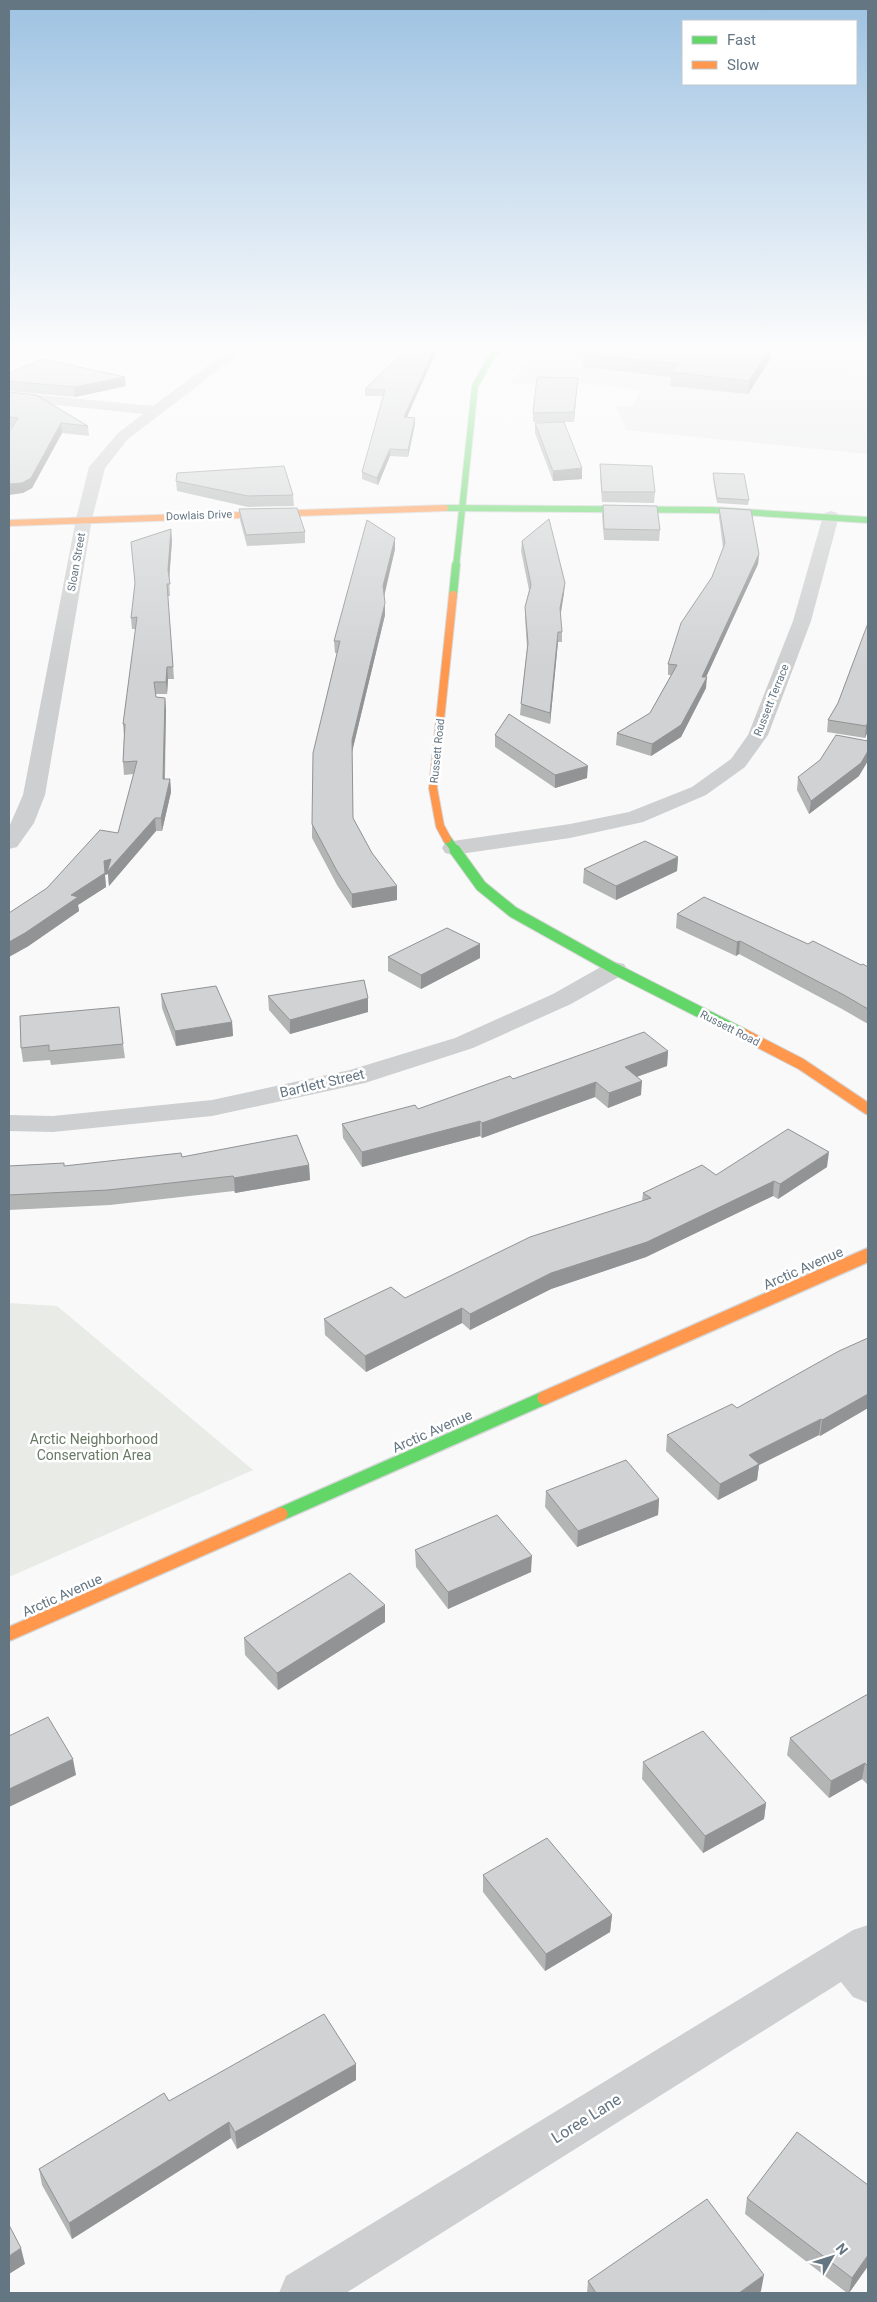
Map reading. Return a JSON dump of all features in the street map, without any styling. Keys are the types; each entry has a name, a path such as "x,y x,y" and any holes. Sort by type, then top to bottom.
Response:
{"street":[{"name":"Sloan Street","path":"9,842 23,823 34,795 84,519 96,467 109,452"},
{"name":"Russett Road","path":"468,452 433,788 440,826 453,848 480,886 513,912 615,969 800,1064 868,1109"},
{"name":"Dowlais Drive","path":"9,523 462,507 739,510 868,520"},
{"name":"Russett Terrace","path":"453,848 570,831 635,817 700,792 738,763 758,735 802,622 832,516"},
{"name":"Bartlett Street","path":"9,1123 52,1124 212,1108 356,1077 464,1043 562,999 615,969"},
{"name":"Arctic Avenue","path":"9,1634 868,1255"},
{"name":"Loree Lane","path":"303,2293 861,1961"}],"green space":[{"name":"Arctic Neighborhood Conservation Area","path":"9,1303 57,1306 253,1470 9,1577"}],"building":[{"path":"9,452 45,452 31,478 22,483 9,484"},
{"path":"367,452 388,452 377,478 362,472"},
{"path":"546,452 576,452 582,468 553,471"},
{"path":"600,464 652,466 655,492 602,492"},
{"path":"284,466 293,495 248,496 176,481 177,473"},
{"path":"713,473 744,474 749,500 717,498"},
{"path":"603,505 657,506 660,530 604,529"},
{"path":"297,508 305,532 246,535 239,509"},
{"path":"719,508 751,510 759,554 702,677 707,677 681,725 652,744 617,733 650,713 677,665 668,664 681,623 712,577 725,543"},
{"path":"549,519 565,583 560,608 562,632 558,632 550,713 521,704 528,643 525,607 531,585 522,541"},
{"path":"367,520 395,538 383,586 385,603 352,740 353,818 372,853 397,886 352,894 337,871 312,824 313,753 340,641 334,641"},
{"path":"171,529 168,570 170,584 167,584 173,667 167,667 166,682 154,682 156,697 165,698 163,779 170,779 161,818 155,818 107,872 111,859 104,861 105,873 71,895 78,897 9,942 9,913 47,888 100,830 118,833 137,761 123,762 125,724 123,724 137,617 131,618 135,583 131,542"},
{"path":"868,623 868,722 866,726 828,720 838,703"},
{"path":"509,714 588,766 555,775 495,735"},
{"path":"836,735 868,741 868,751 861,763 811,801 798,777 820,760"},
{"path":"645,841 678,857 616,886 584,869"},
{"path":"704,897 808,944 813,941 868,967 868,1009 740,941 737,942 677,914"},
{"path":"447,928 480,944 421,975 388,957"},
{"path":"364,980 368,998 290,1020 268,996"},
{"path":"216,986 232,1022 175,1031 161,994"},
{"path":"119,1007 123,1044 49,1051 49,1045 21,1048 20,1016"},
{"path":"644,1032 668,1051 625,1067 642,1081 609,1093 596,1082 482,1123 480,1121 362,1152 342,1124 415,1105 418,1109 510,1076 513,1079"},
{"path":"788,1129 829,1152 780,1184 774,1181 647,1242 551,1273 470,1314 462,1308 365,1356 324,1319 391,1287 405,1298 530,1237 651,1198 643,1193 702,1165 716,1175"},
{"path":"297,1135 309,1165 234,1178 233,1176 108,1190 9,1195 9,1166 64,1163 64,1166 181,1153 182,1157"},
{"path":"868,1338 868,1394 822,1420 749,1455 759,1464 720,1484 667,1435 732,1404 737,1408 839,1351"},
{"path":"626,1460 659,1499 578,1531 546,1491"},
{"path":"497,1515 532,1556 448,1592 415,1550"},
{"path":"350,1573 385,1605 277,1673 244,1638"},
{"path":"868,1694 868,1766 865,1763 831,1781 790,1738"},
{"path":"48,1717 73,1759 9,1789 9,1736"},
{"path":"703,1731 766,1803 705,1836 643,1762"},
{"path":"547,1838 612,1915 546,1954 483,1875"},
{"path":"324,2014 356,2064 235,2132 229,2122 69,2223 39,2169 164,2093 169,2101"},
{"path":"797,2132 868,2185 868,2255 852,2278 747,2198"},
{"path":"707,2199 764,2275 739,2293 596,2293 588,2281"},
{"path":"9,2225 21,2248 9,2256"}],"traffic: fast":[{"path":"453,595 468,452"},
{"path":"445,508 712,510 868,520"},
{"path":"447,839 481,886 513,912 615,969 743,1034"},
{"path":"281,1514 544,1398"}],"traffic: slow":[{"path":"9,523 445,508"},
{"path":"447,839 440,826 433,788 453,595"},
{"path":"743,1034 801,1064 868,1109"},
{"path":"544,1398 868,1255"},
{"path":"9,1634 281,1514"}]}
